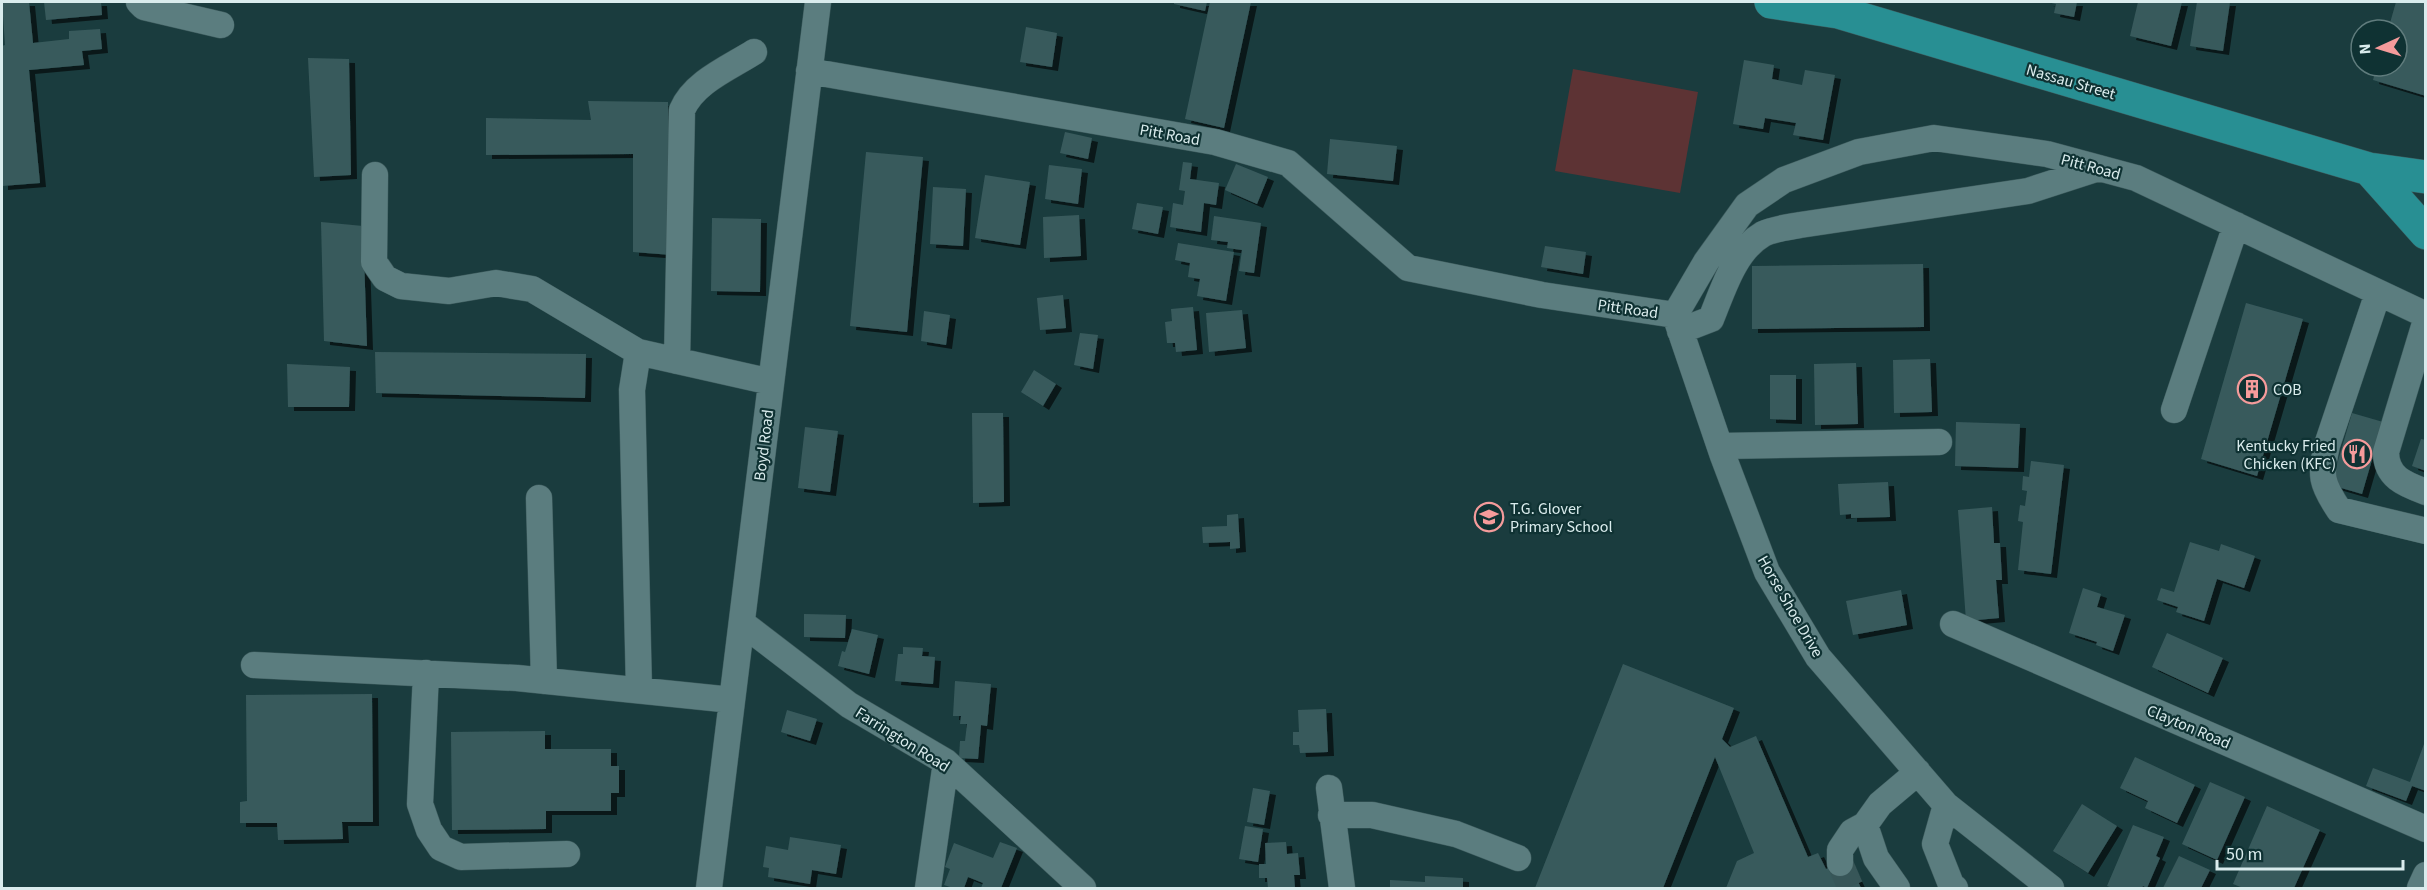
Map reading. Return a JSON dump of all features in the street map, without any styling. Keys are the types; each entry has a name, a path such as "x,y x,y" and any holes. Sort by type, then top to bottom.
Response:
{"main road":[{"name":"Nassau Street","path":"1771,2 1838,12 2369,169 2426,177"},
{"path":"2369,169 2426,233"}],"street":[{"path":"139,2 144,7 220,25"},
{"name":"Boyd Road","path":"709,888 818,2"},
{"path":"677,361 682,110 687,99 696,90 754,52"},
{"name":"Pitt Road","path":"809,71 1215,142 1288,163 1408,268 1678,323 1706,262 1747,205 1784,180 1859,152 1934,138 2047,154 2136,178 2426,315"},
{"path":"1678,323 1711,319 1734,267 1746,248 1764,234 1800,225 2028,191 2099,168"},
{"path":"375,175 374,262 385,278 401,286 449,291 496,283 532,289 638,352 771,382"},
{"path":"2174,410 2236,225"},
{"path":"2378,293 2327,445 2322,465 2324,488 2339,510 2426,531"},
{"path":"2426,320 2386,452 2386,464 2390,472 2401,481 2426,492"},
{"name":"Horse Shoe Drive","path":"1678,323 1720,446 1767,572 1818,657 1946,805 2050,888"},
{"path":"638,352 632,390 639,690"},
{"path":"1720,446 1939,442"},
{"path":"539,498 544,681"},
{"name":"Farrington Road","path":"742,623 849,705 946,762 1083,888"},
{"name":"Clayton Road","path":"1953,624 2426,829"},
{"path":"254,665 544,681 732,700"},
{"path":"426,673 420,804 429,830 441,849 460,857 567,854"},
{"path":"928,888 946,762"},
{"path":"1840,863 1840,850 1852,832 1865,825 1880,804 1918,772"},
{"path":"1329,788 1342,888"},
{"path":"1946,805 1935,844 1952,886 1955,888"},
{"path":"1331,815 1372,815 1456,834 1518,858"},
{"path":"1865,825 1876,858 1897,888"},
{"path":"2420,888 2426,875"}],"shaded area":[{"path":"1573,69 1698,92 1680,193 1555,171"}],"building":[{"path":"2,2 29,2 33,43 69,39 69,31 100,29 102,49 82,51 84,65 29,70 40,183 2,186 2,46 5,45"},
{"path":"44,2 101,2 102,15 46,20"},
{"path":"1174,2 1207,2 1205,11 1174,4"},
{"path":"1210,2 1251,2 1224,128 1185,119"},
{"path":"2047,2 2077,2 2074,17 2054,13 2056,4"},
{"path":"2138,2 2182,2 2171,46 2130,36"},
{"path":"2197,2 2230,2 2223,51 2190,46"},
{"path":"2396,2 2426,2 2426,96 2373,80 2374,78 2409,78 2409,18 2391,18"},
{"path":"1026,27 1057,33 1052,67 1020,62"},
{"path":"308,58 349,59 351,175 314,177"},
{"path":"1744,60 1774,65 1772,79 1802,85 1805,70 1835,75 1823,140 1793,135 1796,123 1765,118 1763,129 1733,124"},
{"path":"588,101 668,102 672,255 633,252 633,154 486,155 486,118 591,120"},
{"path":"1065,132 1092,138 1088,159 1060,153"},
{"path":"1330,139 1397,146 1393,181 1327,174"},
{"path":"866,152 923,157 907,332 850,326"},
{"path":"1183,162 1192,163 1190,179 1219,183 1216,205 1204,203 1201,232 1170,227 1173,203 1183,205 1185,191 1179,190"},
{"path":"1236,164 1268,177 1257,204 1225,190"},
{"path":"1049,165 1082,169 1078,204 1045,199"},
{"path":"985,175 1030,182 1020,245 975,238"},
{"path":"933,187 966,189 963,246 930,244"},
{"path":"1137,203 1163,207 1158,234 1132,229"},
{"path":"1079,215 1081,256 1044,258 1043,217"},
{"path":"1214,216 1261,223 1254,273 1239,271 1242,250 1227,248 1228,242 1211,240"},
{"path":"712,218 761,219 760,292 711,291"},
{"path":"321,222 363,226 367,346 324,341"},
{"path":"1178,243 1234,252 1226,301 1197,296 1200,279 1188,277 1190,263 1175,260"},
{"path":"1545,246 1586,252 1583,274 1541,267"},
{"path":"1923,264 1924,327 1752,329 1752,266"},
{"path":"1063,295 1066,328 1040,330 1037,298"},
{"name":"COB","path":"2246,303 2303,319 2257,476 2201,459"},
{"path":"1193,307 1197,350 1176,352 1175,343 1167,343 1165,322 1172,321 1171,309"},
{"path":"1242,310 1246,348 1209,352 1206,313"},
{"path":"924,311 950,315 946,345 921,341"},
{"path":"1080,333 1098,335 1093,369 1074,365"},
{"path":"375,352 586,354 585,398 376,393"},
{"path":"1930,359 1932,412 1894,413 1893,360"},
{"path":"1856,363 1858,424 1815,425 1814,364"},
{"path":"287,364 350,367 349,407 288,407"},
{"path":"1034,370 1056,384 1043,406 1021,392"},
{"path":"1770,375 1796,375 1796,420 1770,419"},
{"path":"972,413 1003,413 1004,502 973,503"},
{"name":"Kentucky Fried Chicken (KFC)","path":"2352,413 2383,422 2362,494 2331,485"},
{"path":"1956,422 2020,424 2018,468 1955,466"},
{"path":"805,427 838,431 830,492 798,488"},
{"path":"2421,439 2426,440 2426,471 2412,466"},
{"path":"2031,461 2064,465 2051,574 2018,570 2023,522 2018,521 2020,505 2025,506 2027,491 2022,490 2023,476 2029,477"},
{"path":"1888,482 1890,517 1851,518 1851,514 1840,515 1838,484"},
{"path":"1992,507 1994,543 2000,543 2002,580 1996,580 1999,618 1966,621 1958,510"},
{"path":"1238,514 1240,548 1230,549 1230,542 1203,543 1202,527 1227,526 1227,515"},
{"path":"2190,542 2219,551 2221,544 2255,556 2244,588 2217,579 2204,621 2176,612 2178,607 2157,600 2161,588 2174,592"},
{"path":"2083,588 2101,594 2097,607 2125,615 2113,651 2096,645 2097,642 2069,633"},
{"path":"1901,590 1907,625 1853,635 1846,601"},
{"path":"804,614 846,615 845,638 804,637"},
{"path":"852,629 878,635 869,674 838,666"},
{"path":"2167,633 2223,658 2208,693 2152,667"},
{"path":"903,647 923,648 922,656 935,657 933,684 895,681 898,654 903,654"},
{"path":"1623,664 1734,708 1722,739 1730,747 1756,736 1808,857 1818,853 1826,869 1848,860 1861,888 1726,888 1737,861 1754,853 1715,757 1663,888 1535,888"},
{"path":"955,681 991,684 987,726 981,725 978,759 959,758 960,741 965,741 967,724 960,724 961,716 953,716"},
{"path":"372,694 373,822 342,822 343,839 278,840 277,823 240,823 240,802 247,801 246,695"},
{"path":"1326,709 1328,752 1300,753 1299,745 1293,745 1293,732 1299,732 1298,710"},
{"path":"787,710 817,719 810,741 781,732"},
{"path":"545,731 545,749 611,749 611,766 619,766 619,793 611,793 611,811 546,811 546,829 452,830 451,732"},
{"path":"2424,744 2426,745 2426,791 2412,786 2406,801 2366,786 2373,768 2410,782"},
{"path":"2135,757 2195,785 2177,823 2145,808 2148,801 2120,788"},
{"path":"2210,782 2245,797 2217,860 2182,844"},
{"path":"1253,788 1270,791 1264,825 1247,822"},
{"path":"2082,804 2117,826 2088,873 2053,851"},
{"path":"2267,806 2320,830 2294,888 2243,888 2233,884"},
{"path":"2133,825 2164,837 2156,856 2160,858 2147,888 2107,886"},
{"path":"1245,826 1263,829 1258,862 1239,859"},
{"path":"790,837 841,845 836,874 812,870 810,884 768,877 769,868 763,867 766,846 788,850"},
{"path":"1000,842 1017,848 1001,888 981,888 983,883 968,877 964,888 944,885 950,869 945,867 954,843 993,858"},
{"path":"1286,842 1287,854 1298,853 1300,875 1294,875 1295,888 1268,888 1267,878 1259,878 1259,864 1266,864 1265,843"},
{"path":"2179,856 2210,870 2201,888 2163,888"},
{"path":"1425,876 1463,878 1463,888 1390,888 1390,880 1425,882"}],"tunnel":[{"path":"1840,863 1851,888"}],"place":[{"name":"COB","path":"2252,389"},
{"name":"Kentucky Fried Chicken (KFC)","path":"2357,454"},
{"name":"T.G. Glover Primary School","path":"1489,517"}]}
